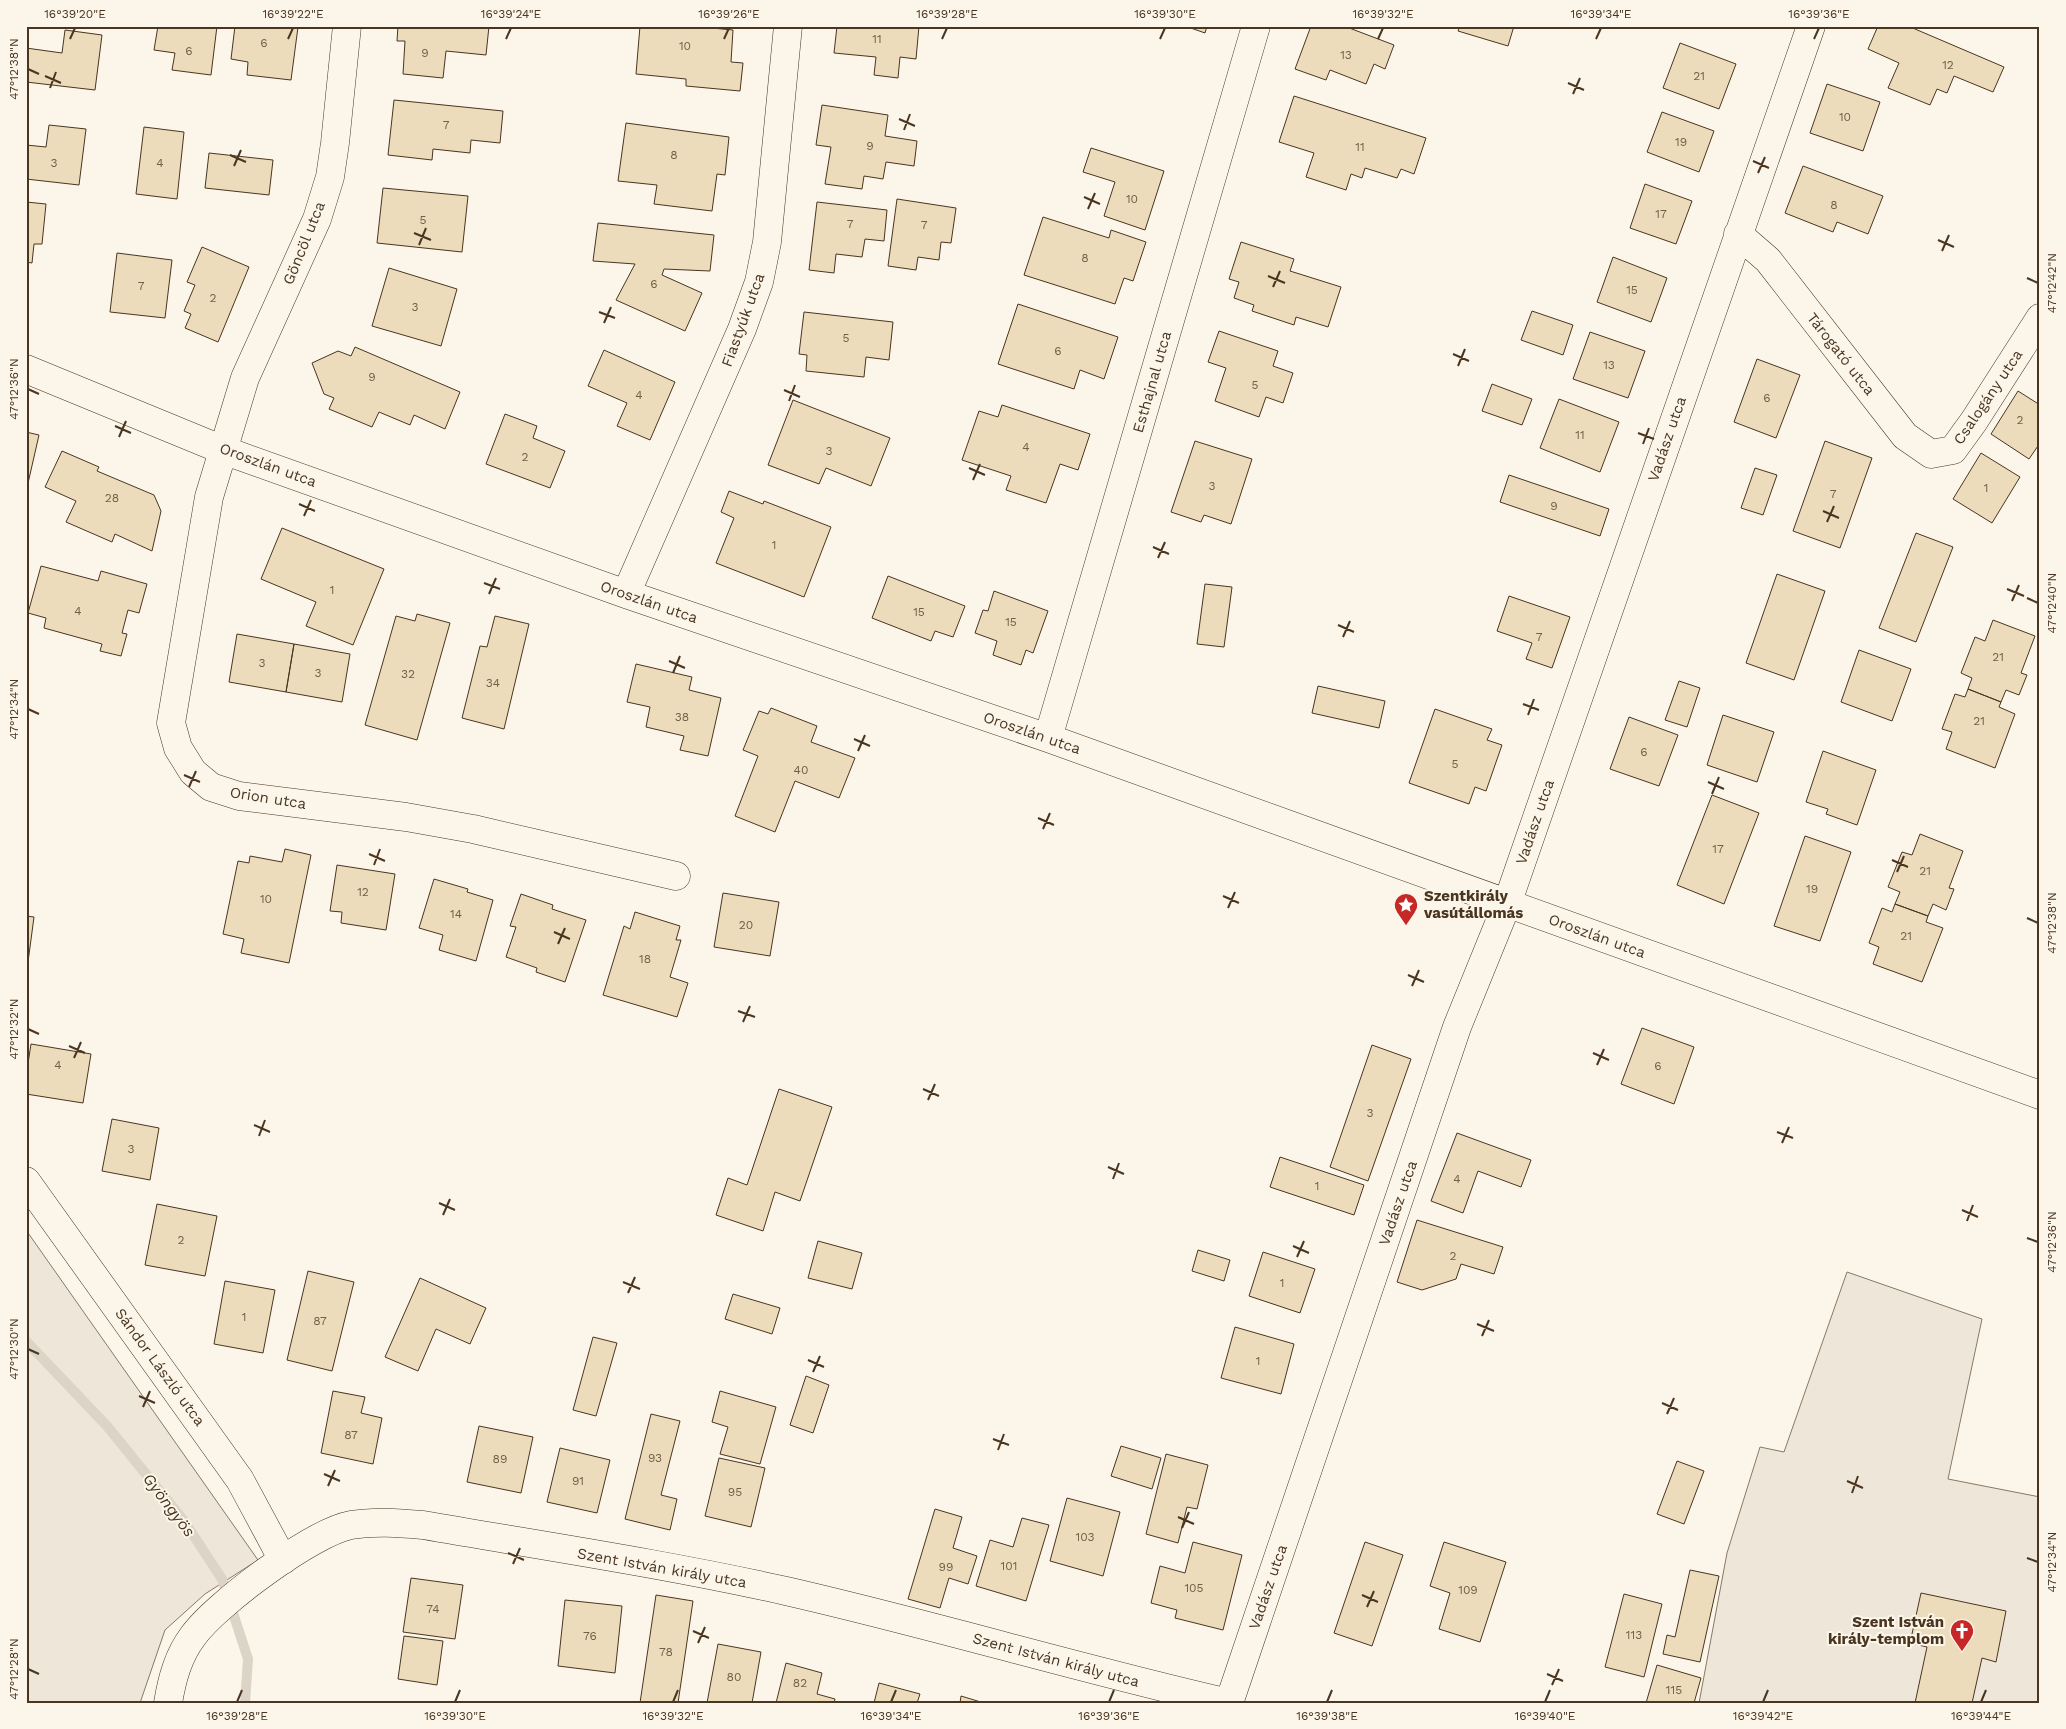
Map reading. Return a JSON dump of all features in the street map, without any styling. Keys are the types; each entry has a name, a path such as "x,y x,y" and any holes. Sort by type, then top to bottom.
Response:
{"street":[{"name":"Göncöl utca","path":"224,450 245,378 317,219 330,177 347,26"},
{"name":"Fiastyúk utca","path":"626,594 742,329 759,282 767,242 788,26"},
{"name":"Esthajnal utca","path":"1048,738 1256,26"},
{"name":"Vadász utca","path":"1229,1703 1457,1028 1507,904 1811,26"},
{"name":"Tárogató utca","path":"1738,234 1768,260 1905,436 1931,454 1953,450"},
{"name":"Csalogány utca","path":"1953,450 1974,422 2040,318"},
{"name":"Oroszlán utca","path":"26,369 224,450 626,594 1048,738 2040,1095"},
{"name":"Orion utca","path":"224,450 209,497 171,723 178,748 193,772 212,787 239,796 406,817 463,827 676,876"},
{"name":"Sándor László utca","path":"26,1181 240,1480 283,1560"},
{"name":"Szent István király utca","path":"168,1703 173,1677 182,1655 193,1636 214,1612 283,1560 317,1538 349,1525 385,1522 423,1525 723,1577 787,1591 1138,1682 1229,1703"}],"shaded area":[{"path":"26,1230 258,1560 205,1594 165,1630 140,1703 26,1703"},
{"path":"1847,1272 1982,1319 1948,1479 2040,1497 2040,1703 1699,1703 1727,1553 1760,1447 1784,1452"}],"building":[{"path":"158,26 217,26 211,75 172,70 175,53 154,50"},
{"path":"235,26 298,27 291,80 247,75 248,62 231,59"},
{"path":"398,26 489,26 486,55 446,51 443,78 403,74 405,41 397,41"},
{"path":"640,26 690,26 733,30 731,62 743,63 740,91 686,86 686,79 636,74"},
{"path":"837,26 919,26 916,59 900,57 898,78 874,75 876,57 834,53"},
{"path":"1185,26 1207,26 1205,33"},
{"path":"1311,26 1344,26 1394,45 1385,69 1374,64 1366,84 1330,70 1326,80 1295,69"},
{"path":"1460,26 1514,26 1508,46 1458,31"},
{"path":"1878,26 1908,26 2004,67 1993,92 1954,76 1947,93 1937,89 1930,105 1888,88 1899,63 1868,49"},
{"path":"65,30 102,35 95,90 26,82 26,48 62,53"},
{"path":"1680,43 1736,64 1719,109 1663,88"},
{"path":"1827,84 1880,102 1863,151 1810,133"},
{"path":"1294,96 1426,138 1414,174 1401,169 1397,178 1365,168 1362,178 1351,174 1346,190 1306,177 1314,153 1279,142"},
{"path":"394,100 503,111 500,143 471,140 470,153 433,149 432,160 388,155"},
{"path":"822,105 888,115 885,136 917,141 914,166 886,162 883,179 864,176 862,189 825,184 831,147 816,145"},
{"path":"1662,112 1714,131 1699,172 1647,152"},
{"path":"626,123 729,137 725,175 717,174 712,211 654,204 657,185 618,181"},
{"path":"49,125 86,129 79,185 26,179 26,145 46,147"},
{"path":"144,127 184,132 177,199 136,194"},
{"path":"1091,148 1164,171 1145,230 1104,216 1115,182 1083,172"},
{"path":"209,153 273,160 269,195 205,188"},
{"path":"1803,166 1883,196 1868,234 1837,222 1833,232 1785,213"},
{"path":"1645,184 1692,201 1676,244 1630,228"},
{"path":"383,188 468,196 462,252 377,243"},
{"path":"897,199 956,208 951,243 941,242 939,260 918,257 916,270 888,266"},
{"path":"26,202 46,204 42,244 34,244 32,263 26,262"},
{"path":"817,202 887,210 884,241 865,239 862,257 836,254 834,273 809,270"},
{"path":"1043,217 1109,238 1111,230 1146,242 1133,281 1124,278 1115,304 1024,275"},
{"path":"598,223 714,235 710,271 664,269 662,275 702,293 685,331 616,300 635,264 593,261"},
{"path":"1241,242 1294,259 1290,271 1341,287 1328,327 1296,317 1294,325 1252,311 1254,305 1234,298 1239,282 1229,279"},
{"path":"202,247 249,267 218,342 185,328 191,314 184,311 195,285 187,282"},
{"path":"117,253 172,260 165,318 110,312"},
{"path":"1613,257 1667,278 1651,322 1597,302"},
{"path":"389,268 457,289 441,346 372,326"},
{"path":"1018,304 1118,337 1104,379 1080,370 1074,389 998,364"},
{"path":"1532,311 1573,325 1563,355 1521,340"},
{"path":"804,312 893,322 889,360 866,357 864,377 806,371 807,355 799,354"},
{"path":"1219,331 1278,351 1273,366 1293,373 1283,403 1266,397 1259,417 1215,401 1226,368 1208,362"},
{"path":"1590,332 1645,351 1628,398 1573,379"},
{"path":"355,347 460,392 445,429 414,415 410,425 379,412 372,427 329,409 334,398 324,394 312,363 338,351 351,356"},
{"path":"604,350 675,382 650,440 617,426 627,403 588,386"},
{"path":"1757,359 1800,375 1776,438 1734,422"},
{"path":"1492,384 1532,399 1522,425 1482,411"},
{"path":"2018,391 2040,405 2040,443 2029,459 1991,434"},
{"path":"1559,399 1619,422 1600,472 1540,448"},
{"path":"793,400 890,438 871,486 826,468 819,484 768,465"},
{"path":"1002,405 1090,434 1078,470 1060,464 1046,503 1006,490 1011,476 962,460 979,411 998,417"},
{"path":"505,414 537,426 533,438 565,451 550,488 486,464"},
{"path":"26,432 39,435 26,492"},
{"path":"1195,441 1252,459 1231,524 1204,515 1201,522 1171,512"},
{"path":"1825,441 1872,458 1840,548 1793,531"},
{"path":"62,451 99,467 97,471 154,495 161,511 152,551 115,534 112,542 66,522 76,501 45,487"},
{"path":"1981,453 2020,477 1992,523 1953,499"},
{"path":"1755,468 1777,475 1763,515 1741,508"},
{"path":"1509,475 1609,509 1600,536 1500,502"},
{"path":"729,491 763,504 764,501 831,527 804,597 716,563 734,518 721,512"},
{"path":"282,528 384,569 353,645 306,626 316,602 261,579"},
{"path":"1916,533 1953,547 1916,642 1879,628"},
{"path":"41,566 98,581 101,571 147,584 139,613 128,610 122,633 127,634 121,656 100,651 102,644 44,628 46,618 28,613"},
{"path":"1777,574 1825,591 1794,680 1746,663"},
{"path":"888,576 965,606 953,637 935,631 931,641 872,618"},
{"path":"1205,584 1232,587 1224,647 1197,644"},
{"path":"994,591 1048,611 1033,653 1026,650 1021,665 993,655 997,641 975,633 983,610 988,611"},
{"path":"1509,596 1570,617 1552,668 1526,659 1532,643 1497,631"},
{"path":"417,614 450,623 417,740 365,725 396,616 415,621"},
{"path":"495,616 529,624 504,729 462,718 480,646 487,647"},
{"path":"1993,620 2035,636 2021,673 2027,675 2019,695 2006,690 2001,702 1968,689 1972,678 1961,673 1975,637 1985,641"},
{"path":"237,634 294,644 286,692 229,682"},
{"path":"294,644 350,654 342,702 286,692"},
{"path":"1859,650 1911,669 1892,721 1841,702"},
{"path":"636,664 692,677 689,690 721,698 708,756 680,750 684,736 646,727 650,707 627,702"},
{"path":"1679,681 1700,688 1687,727 1665,720"},
{"path":"1318,686 1385,701 1379,728 1312,713"},
{"path":"1968,689 2001,702 1999,707 2015,714 1995,768 1946,749 1952,732 1942,729 1955,694 1965,697"},
{"path":"771,708 817,726 811,742 855,758 839,798 795,781 775,832 735,816 758,756 743,750 759,711 768,714"},
{"path":"1435,709 1492,729 1487,740 1502,745 1486,791 1475,787 1469,804 1409,783"},
{"path":"1723,715 1774,732 1757,782 1707,765"},
{"path":"1629,717 1678,735 1659,786 1610,769"},
{"path":"1823,751 1876,770 1857,825 1826,814 1828,809 1806,802"},
{"path":"1712,795 1759,813 1724,904 1677,885"},
{"path":"1920,834 1963,851 1949,888 1954,889 1946,910 1933,904 1928,916 1895,904 1900,892 1888,887 1902,852 1912,855"},
{"path":"1805,836 1851,852 1820,941 1774,926"},
{"path":"285,849 311,855 289,963 241,953 244,939 223,934 238,861 249,863 250,856 282,862"},
{"path":"337,865 395,874 386,930 341,923 342,912 330,911"},
{"path":"434,879 468,889 467,892 493,900 476,961 439,950 443,935 419,928"},
{"path":"723,893 779,902 770,956 714,947"},
{"path":"521,894 553,905 552,909 586,920 565,982 536,972 537,968 506,957 516,927 510,926"},
{"path":"1895,904 1928,916 1926,922 1943,928 1922,982 1873,964 1879,947 1869,943 1882,908 1892,912"},
{"path":"635,912 680,926 676,940 681,940 670,977 688,983 677,1017 603,995 624,926 630,929"},
{"path":"26,916 34,917 26,977"},
{"path":"1642,1028 1694,1047 1674,1104 1621,1084"},
{"path":"31,1044 91,1054 83,1103 26,1094 26,1076"},
{"path":"1372,1045 1411,1059 1368,1181 1330,1167"},
{"path":"779,1089 832,1107 800,1201 775,1192 763,1231 716,1215 728,1178 747,1185"},
{"path":"112,1119 159,1128 150,1180 102,1171"},
{"path":"1457,1133 1531,1160 1521,1187 1478,1171 1463,1213 1431,1201"},
{"path":"1280,1157 1364,1185 1354,1215 1270,1187"},
{"path":"157,1204 217,1216 205,1276 145,1265"},
{"path":"1417,1220 1503,1247 1494,1274 1461,1264 1456,1279 1422,1290 1397,1282"},
{"path":"818,1241 862,1253 852,1289 808,1278"},
{"path":"1198,1250 1230,1260 1224,1281 1192,1271"},
{"path":"1263,1252 1315,1269 1300,1313 1249,1296"},
{"path":"308,1271 354,1282 332,1371 287,1360"},
{"path":"420,1278 486,1308 470,1344 436,1329 418,1371 385,1357"},
{"path":"225,1281 275,1290 263,1353 214,1344"},
{"path":"733,1294 780,1308 772,1334 725,1319"},
{"path":"1235,1327 1294,1344 1281,1394 1221,1378"},
{"path":"593,1337 617,1343 596,1416 573,1410"},
{"path":"806,1376 829,1385 813,1433 790,1425"},
{"path":"333,1391 365,1397 361,1413 382,1418 373,1464 321,1453"},
{"path":"720,1391 776,1407 760,1464 720,1454 728,1427 712,1422"},
{"path":"651,1414 680,1421 661,1495 677,1499 670,1530 625,1519"},
{"path":"479,1426 533,1437 521,1493 467,1482"},
{"path":"1121,1446 1161,1458 1152,1489 1111,1476"},
{"path":"560,1448 610,1460 597,1513 547,1502"},
{"path":"1166,1454 1208,1465 1197,1509 1187,1507 1178,1543 1146,1534"},
{"path":"719,1458 765,1468 751,1527 705,1516"},
{"path":"1677,1461 1704,1471 1684,1524 1657,1514"},
{"path":"1067,1498 1120,1512 1103,1576 1050,1561"},
{"path":"935,1509 962,1517 953,1548 977,1556 968,1584 949,1578 940,1608 908,1599"},
{"path":"1022,1518 1049,1525 1026,1601 976,1586 990,1540 1013,1547"},
{"path":"1193,1542 1242,1555 1223,1630 1175,1618 1177,1610 1151,1603 1160,1566 1185,1573"},
{"path":"1365,1542 1403,1555 1372,1646 1334,1633"},
{"path":"1444,1542 1506,1562 1480,1642 1439,1629 1450,1593 1430,1586"},
{"path":"1690,1570 1719,1576 1700,1662 1663,1654 1667,1635 1675,1637"},
{"path":"411,1578 463,1585 455,1639 403,1632"},
{"name":"Szent István király-templom","path":"1921,1593 2006,1611 1996,1662 1982,1658 1972,1703 1915,1703 1927,1647 1910,1643"},
{"path":"1624,1594 1662,1604 1644,1677 1605,1667"},
{"path":"656,1595 693,1601 678,1703 640,1703"},
{"path":"565,1600 622,1606 615,1673 558,1666"},
{"path":"404,1636 443,1641 437,1685 398,1679"},
{"path":"718,1644 761,1652 752,1703 707,1703"},
{"path":"786,1663 822,1673 817,1694 835,1699 834,1703 776,1703"},
{"path":"1657,1665 1701,1678 1694,1703 1646,1703"},
{"path":"879,1683 920,1694 917,1703 874,1703"},
{"path":"961,1696 984,1703 960,1703"}],"waterway":[{"name":"Gyöngyös","path":"26,1341 107,1426 184,1521 222,1579 248,1659 245,1703"}],"place":[{"name":"Szentkirály vasútállomás","path":"1406,926"},
{"name":"Szent István király-templom","path":"1962,1652"}]}
